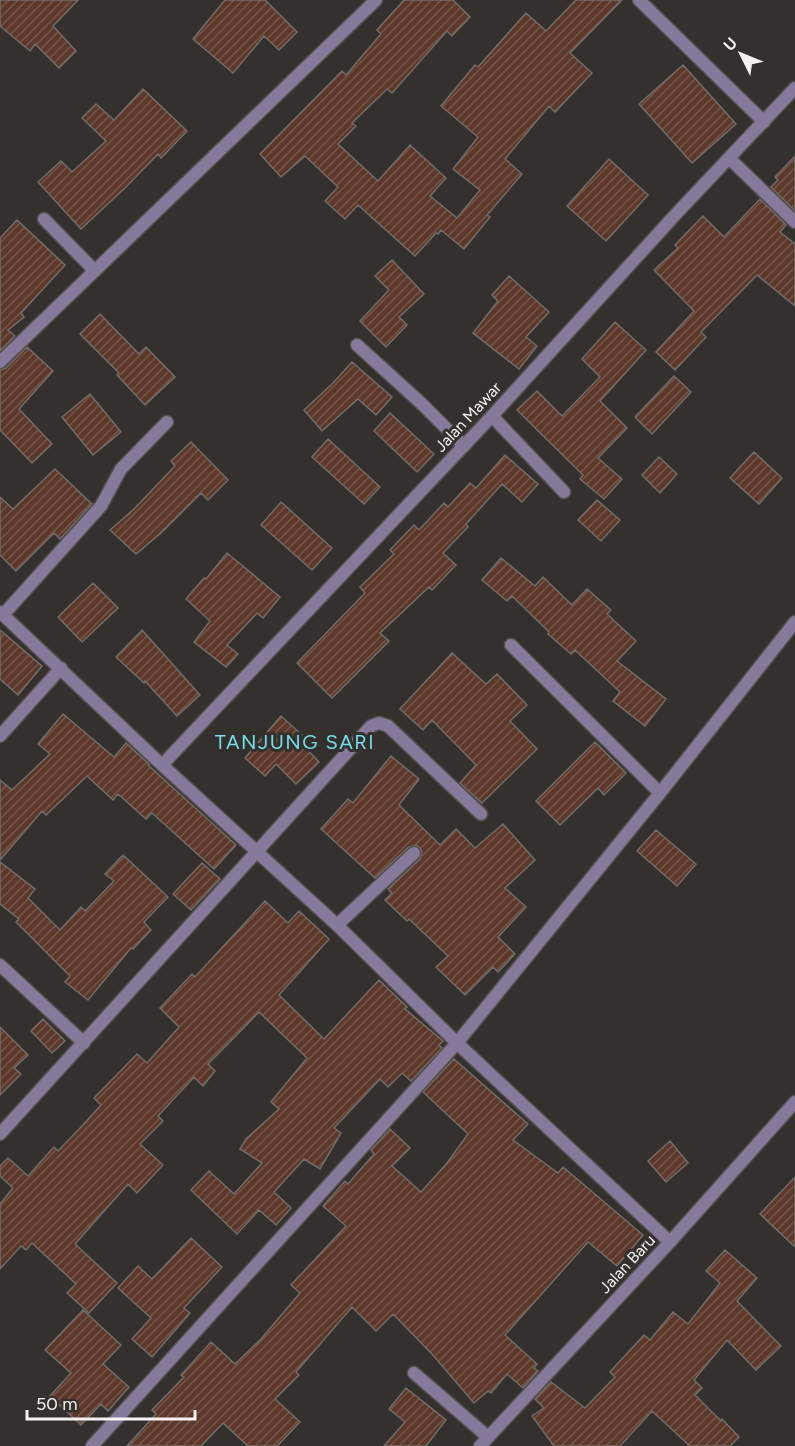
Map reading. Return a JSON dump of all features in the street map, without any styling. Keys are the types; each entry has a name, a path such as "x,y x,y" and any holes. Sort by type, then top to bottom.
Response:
{"street":[{"path":"0,362 376,0"},
{"path":"639,0 764,122"},
{"name":"Jalan Mawar","path":"162,765 464,446 676,214 795,88"},
{"path":"730,159 795,222"},
{"path":"44,219 95,270"},
{"path":"357,345 464,446"},
{"path":"492,416 564,492"},
{"path":"167,422 121,469 101,506 2,613 162,765 337,925 457,1043 670,1242"},
{"path":"92,1446 457,1043 795,622"},
{"path":"511,645 660,793"},
{"path":"0,736 61,668"},
{"path":"0,1134 372,726 379,723 388,726 481,814"},
{"path":"337,925 414,853"},
{"path":"0,965 84,1043"},
{"name":"Jalan Baru","path":"484,1442 670,1242 795,1102"},
{"path":"414,1373 484,1442"}],"building":[{"path":"0,0 78,0 53,26 76,51 59,68 35,44 30,51 0,26"},
{"path":"225,0 265,0 297,32 279,50 264,36 233,73 193,39"},
{"path":"404,0 453,0 470,17 452,36 447,31 392,93 387,89 352,123 356,126 338,144 378,181 410,145 446,178 430,196 457,218 480,190 453,169 478,137 441,106 475,65 478,67 526,13 546,31 576,0 622,0 570,53 592,73 555,112 549,106 505,159 522,174 487,215 490,217 464,249 441,230 415,256 358,205 345,219 325,201 338,187 305,156 281,177 260,154 342,71 346,75 381,34 377,30"},
{"path":"683,65 736,124 692,163 639,104"},
{"path":"143,89 187,131 161,158 158,154 81,229 38,182 61,161 72,172 106,141 82,118 96,104 114,120"},
{"path":"795,156 795,211 771,187 778,180 775,177"},
{"path":"609,159 648,195 606,241 567,206"},
{"path":"760,199 786,225 780,232 795,244 795,306 757,275 701,332 706,337 675,370 656,352 694,311 654,270 678,248 675,245 703,216 724,237"},
{"path":"17,220 65,265 21,313 24,317 8,330 15,336 0,351 0,238"},
{"path":"392,260 424,294 399,317 407,325 386,347 360,321 389,290 375,276"},
{"path":"509,276 549,312 526,337 537,346 519,369 473,333 498,301 492,295"},
{"path":"100,314 139,354 146,347 175,377 145,405 117,375 119,373 80,334"},
{"path":"615,322 646,350 600,401 627,428 598,458 622,479 604,499 580,479 583,475 517,410 537,391 562,416 600,377 582,359"},
{"path":"27,347 53,371 19,409 52,444 32,463 0,430 0,370 6,368"},
{"path":"352,362 392,397 376,415 358,399 322,431 304,410"},
{"path":"674,376 691,392 652,434 635,417"},
{"path":"90,394 121,432 93,455 62,417"},
{"path":"390,413 434,454 417,472 374,431"},
{"path":"328,439 380,487 364,504 312,457"},
{"path":"191,442 228,480 208,500 201,493 136,554 110,530 134,509 175,466 171,461"},
{"path":"754,452 782,478 759,504 730,478"},
{"path":"505,455 538,484 522,502 502,484 466,524 468,527 443,553 456,565 432,590 429,587 380,633 389,641 332,698 297,663 365,593 360,587 394,554 390,550 414,525 419,530 444,503 448,507 470,483 476,488"},
{"path":"659,457 677,474 660,493 642,475"},
{"path":"55,469 92,504 60,539 54,533 16,571 0,555 0,497 13,509"},
{"path":"597,500 620,520 601,541 578,520"},
{"path":"281,502 332,548 312,570 261,525"},
{"path":"227,553 280,597 263,618 257,613 227,645 238,654 226,667 194,642 210,621 186,599"},
{"path":"501,558 535,586 543,577 572,605 587,589 611,610 607,614 636,641 617,661 666,699 645,726 613,701 620,692 575,650 571,654 548,634 549,632 512,596 507,601 482,580"},
{"path":"93,583 118,608 82,642 58,617"},
{"path":"0,630 42,666 18,695 0,679"},
{"path":"142,630 200,695 177,716 145,681 144,683 116,657"},
{"path":"452,653 486,684 497,674 527,705 510,721 537,749 482,803 460,783 476,765 432,720 423,730 400,709"},
{"path":"63,714 114,757 126,743 236,845 214,869 152,813 146,819 118,794 113,800 87,776 46,815 42,811 0,860 0,780 12,790 50,754 38,744"},
{"path":"281,716 302,735 298,740 319,762 296,784 276,764 265,776 245,758"},
{"path":"595,742 626,773 604,795 598,788 560,825 536,801"},
{"path":"391,756 419,779 399,805 440,845 456,829 475,848 503,824 535,860 505,888 526,907 498,937 515,954 498,972 493,967 465,995 436,967 448,956 385,900 392,893 388,889 420,859 422,852 420,848 416,845 409,847 375,878 321,829 348,799 353,803"},
{"path":"656,830 696,864 677,886 637,851"},
{"path":"123,855 168,897 144,922 151,930 133,949 131,948 88,1000 65,982 70,976 16,922 19,919 0,904 0,862 35,889 28,898 60,930 81,907 85,911 114,881 105,874"},
{"path":"202,863 220,879 191,910 173,894"},
{"path":"265,901 288,923 299,911 329,939 279,995 324,1039 379,980 407,1007 405,1009 443,1041 439,1045 442,1048 411,1081 402,1073 388,1087 380,1079 334,1128 341,1133 320,1169 304,1159 274,1192 291,1208 276,1225 259,1210 237,1234 191,1190 209,1171 234,1194 262,1163 240,1149 246,1139 279,1109 271,1102 307,1058 259,1012 208,1064 215,1071 203,1086 194,1077 158,1116 163,1121 140,1144 163,1165 137,1193 128,1184 75,1244 117,1283 89,1313 67,1293 76,1284 32,1243 26,1250 21,1246 0,1269 0,1204 13,1188 0,1176 0,1166 8,1158 28,1176 54,1147 58,1151 101,1105 94,1098 137,1054 147,1063 179,1027 160,1008 192,974 195,977"},
{"path":"43,1019 65,1041 52,1053 31,1031"},
{"path":"0,1027 28,1055 14,1068 21,1074 0,1095"},
{"path":"454,1059 528,1124 513,1140 558,1173 563,1167 643,1235 617,1266 588,1242 505,1335 537,1364 534,1368 538,1371 523,1388 507,1374 491,1393 488,1391 474,1403 432,1354 393,1314 376,1331 352,1307 296,1372 299,1375 275,1399 300,1422 277,1446 248,1446 223,1423 201,1446 127,1446 156,1414 152,1410 184,1377 181,1375 211,1342 235,1364 261,1339 300,1293 291,1285 346,1226 323,1206 345,1181 348,1184 374,1154 371,1150 390,1129 410,1148 392,1166 421,1192 447,1163 468,1134 423,1092"},
{"path":"670,1141 688,1163 666,1182 648,1161"},
{"path":"795,1177 795,1247 760,1214"},
{"path":"191,1238 222,1267 184,1308 190,1313 152,1357 132,1339 151,1318 118,1288 138,1266 152,1279"},
{"path":"725,1250 757,1278 737,1301 781,1346 756,1370 727,1340 694,1380 702,1388 695,1395 739,1437 730,1446 690,1446 652,1411 620,1446 554,1446 532,1416 544,1408 535,1399 551,1382 585,1408 615,1377 610,1372 644,1335 650,1340 673,1312 688,1324 720,1283 706,1271"},
{"path":"83,1310 121,1345 103,1364 129,1387 108,1411 101,1404 81,1425 50,1396 71,1373 45,1350"},
{"path":"406,1388 446,1420 426,1446 384,1446 405,1422 389,1409"}],"district":[{"name":"TANJUNG SARI","path":"295,742"}]}
